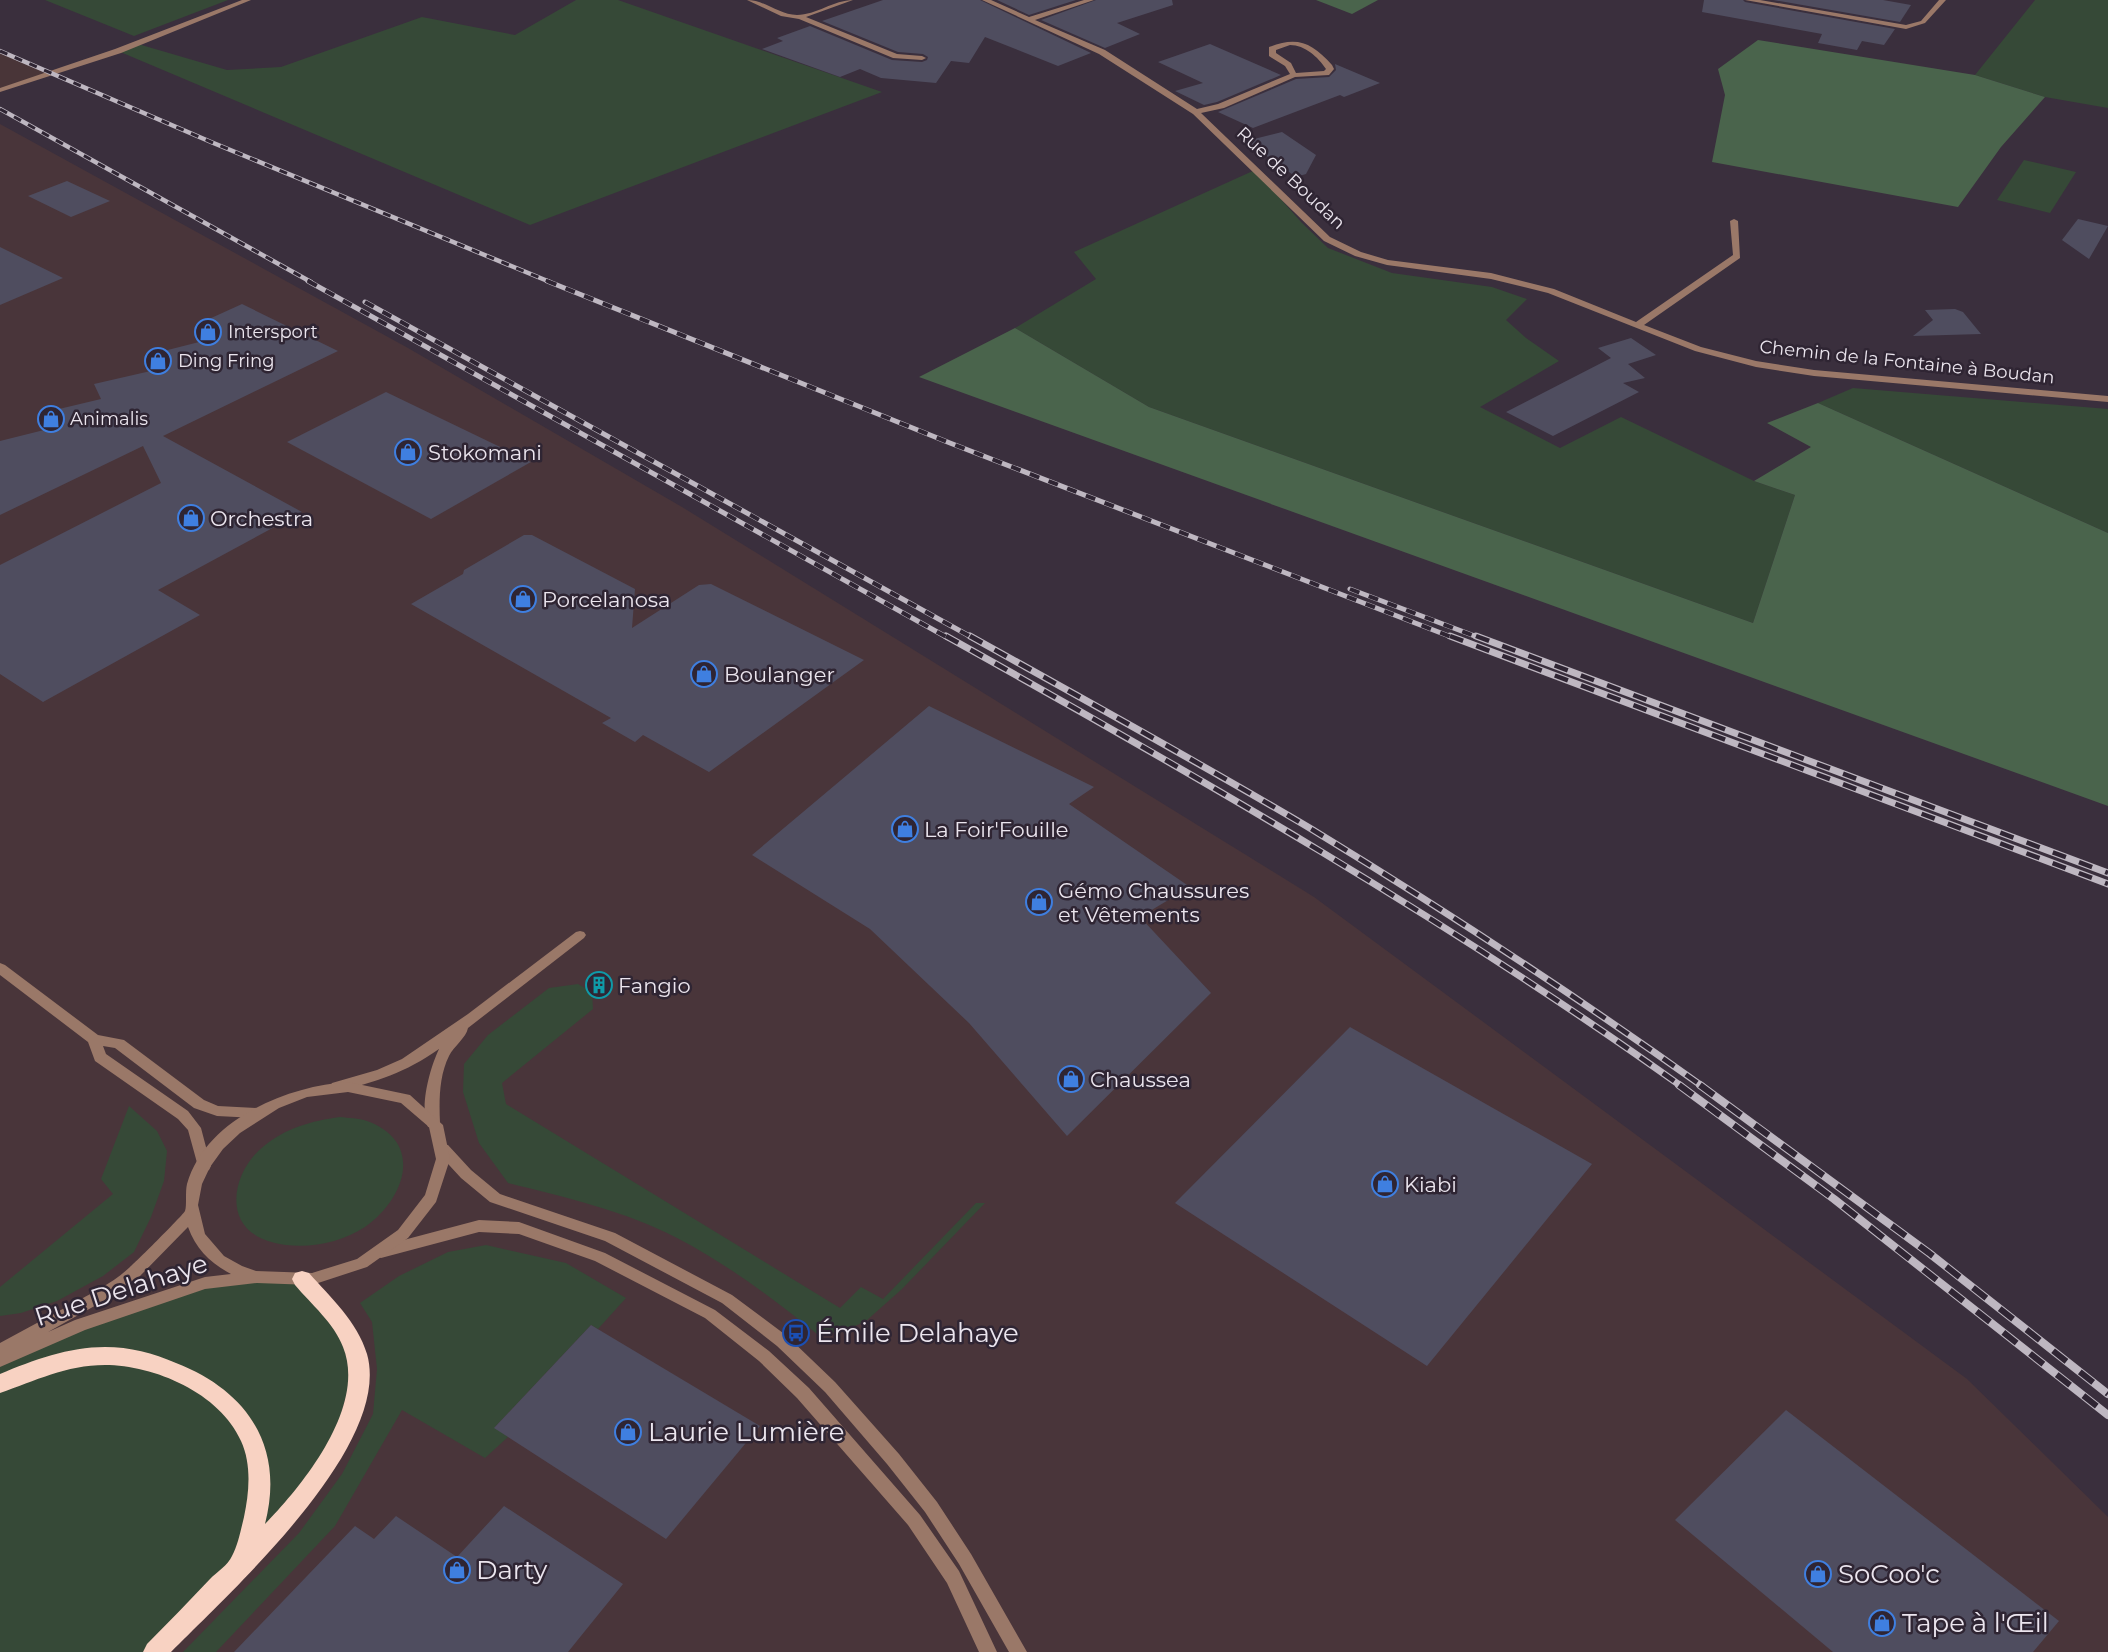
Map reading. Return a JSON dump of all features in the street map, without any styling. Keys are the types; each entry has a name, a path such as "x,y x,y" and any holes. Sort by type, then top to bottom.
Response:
{"highway":[{"path":"155,1652 280,1525 308,1493 328,1461 354,1404 358,1377 357,1358 351,1339 342,1325 302,1279"},
{"path":"0,1384 25,1372 58,1361 119,1356 152,1361 182,1372 215,1395 236,1414 248,1432 256,1452 259,1482 256,1521 241,1564"}],"street":[{"path":"0,90 118,51 248,0"},
{"path":"750,0 783,15 800,17 896,56 922,58"},
{"path":"800,17 850,0"},
{"name":"Rue de Boudan","path":"985,0 1102,52 1196,112 1326,239 1358,254 1387,262 1491,276 1551,291 1636,326"},
{"path":"1030,19 1091,0"},
{"path":"1748,0 1906,27 1923,22 1943,0"},
{"path":"1196,112 1221,106 1294,75 1326,73 1330,69 1303,44 1292,42 1272,50 1272,54 1288,65 1294,75"},
{"path":"1636,326 1737,255 1734,221"},
{"name":"Chemin de la Fontaine à Boudan","path":"1636,326 1698,349 1756,364 1802,371 2108,399"},
{"path":"580,934 405,1064 376,1076 295,1096 257,1113 232,1132 204,1166 192,1197 192,1213 202,1242 217,1259 237,1270 260,1278 302,1279 343,1270 381,1252 479,1226 519,1228 600,1257 710,1314 764,1356 803,1393 914,1520 953,1578 988,1652"},
{"path":"0,968 94,1039 119,1044 199,1104 217,1111 257,1113"},
{"path":"381,1252 412,1227 427,1208 441,1178 442,1149 433,1123 435,1070 457,1035 508,989"},
{"path":"94,1039 100,1057 183,1115 194,1128 204,1166"},
{"path":"335,1087 371,1088 393,1094 420,1109 433,1123"},
{"path":"442,1149 466,1174 495,1198 610,1237 727,1299 782,1341 830,1387 932,1507 965,1559 1018,1652"},
{"name":"Rue Delahaye","path":"0,1351 111,1290 135,1272 192,1213"},
{"name":"Rue Delahaye","path":"0,1360 80,1325 205,1283 260,1278"}],"shaded area":[{"path":"0,51 52,74 0,90"},
{"path":"0,124 408,348 682,507 1314,897 1967,1379 2108,1517 2108,1652 0,1652"}],"green space":[{"path":"45,0 228,0 134,36"},
{"path":"576,0 618,0 882,92 530,225 118,51 138,44 227,70 281,67 422,17 515,35"},
{"path":"1316,0 1378,0 1352,14"},
{"path":"2035,0 2108,0 2108,108 2045,97 1975,75"},
{"path":"1758,40 1975,75 2045,97 2001,147 1958,207 1712,162 1725,95 1718,69"},
{"path":"2024,160 2076,172 2050,213 1997,200"},
{"path":"1255,170 1302,223 1328,248 1392,273 1492,287 1527,299 1506,320 1526,338 1559,361 1480,407 1560,448 1621,417 1754,481 1795,495 1753,623 1149,407 1015,328 1096,279 1074,252"},
{"path":"1015,328 1149,407 1753,623 1795,495 1754,481 1811,447 1767,423 1818,403 2108,533 2108,806 919,377"},
{"path":"1853,388 2108,409 2108,533 1818,403"},
{"path":"578,984 592,992 593,1009 502,1083 506,1104 840,1308 861,1287 883,1299 976,1203 985,1203 902,1289 866,1321 842,1332 817,1334 714,1259 657,1228 573,1199 508,1183 479,1143 463,1092 464,1064 488,1035 549,988"},
{"path":"129,1106 157,1131 167,1151 164,1181 151,1217 134,1252 103,1276 57,1301 21,1313 0,1316 0,1287 113,1194 101,1179"},
{"path":"340,1117 367,1121 385,1130 397,1142 402,1156 403,1171 399,1187 390,1202 365,1227 330,1242 293,1246 268,1241 253,1234 243,1223 236,1197 239,1183 253,1157 272,1140 290,1130 309,1123"},
{"path":"486,1245 566,1263 626,1298 598,1329 591,1325 495,1427 508,1437 485,1458 402,1410 335,1526 216,1652 183,1652 299,1533 342,1474 373,1414 377,1369 372,1322 360,1303 399,1276 448,1252"},
{"path":"302,1279 357,1357 328,1461 155,1652 0,1652 0,1360 205,1284"}],"building":[{"path":"883,0 980,0 1091,53 1058,66 985,37 969,63 951,61 936,83 881,78 860,69 840,77 762,49 783,41 777,38 810,26 892,60 922,62 927,60 928,57 923,54 898,52 822,21"},
{"path":"997,0 1076,0 1029,15"},
{"path":"1096,0 1172,0 1173,5 1117,23 1140,34 1105,48 1041,20"},
{"path":"1704,0 1743,0 1895,29 1884,45 1862,41 1857,50 1818,43 1822,34 1702,12"},
{"path":"1773,0 1883,0 1911,5 1900,22"},
{"path":"1210,44 1281,75 1217,102 1204,105 1175,91 1203,83 1158,62"},
{"path":"1335,64 1380,83 1344,97 1340,95 1253,128 1218,112 1296,79 1329,77 1336,70"},
{"path":"1282,132 1316,155 1306,174 1296,177 1246,141"},
{"path":"67,181 110,201 71,217 28,196"},
{"path":"2078,219 2108,226 2089,259 2062,240"},
{"path":"0,247 63,278 0,305"},
{"path":"242,304 338,351 163,436 302,512 158,590 200,615 43,702 0,674 0,565 161,483 143,446 0,515 0,441 44,430 38,414 101,399 94,384 155,370 148,355 207,340 198,324"},
{"path":"1955,309 1963,312 1981,334 1913,336 1933,320 1925,310"},
{"path":"1631,338 1656,355 1628,364 1645,378 1623,383 1639,392 1553,436 1506,412 1611,358 1598,348"},
{"name":"Stokomani","path":"386,392 531,462 431,519 287,442"},
{"name":"Boulanger","path":"524,535 532,535 635,589 632,628 699,585 711,584 864,660 709,772 643,735 635,742 602,723 611,718 411,604"},
{"path":"929,706 1094,787 1069,804 1190,887 1140,917 1211,993 1067,1136 969,1023 870,929 752,855"},
{"name":"Kiabi","path":"1350,1027 1592,1164 1427,1366 1175,1203"},
{"name":"Laurie Lumière","path":"591,1325 760,1426 666,1539 494,1428"},
{"path":"1786,1410 2059,1621 2033,1652 1833,1652 1675,1520"},
{"name":"Darty","path":"504,1506 623,1584 568,1652 234,1652 355,1526 374,1539 396,1516 457,1557"}],"railway":[{"path":"0,51 211,142 550,282"},
{"path":"0,109 311,282"},
{"path":"308,281 948,638"},
{"path":"547,281 950,443 1454,638"},
{"path":"365,302 973,638"},
{"path":"1350,589 1480,638"},
{"path":"946,636 1227,796 1412,907 1593,1024 1681,1086"},
{"path":"970,636 1313,830 1559,987 1702,1086"},
{"path":"1450,636 2108,884"},
{"path":"1476,636 2108,873"},
{"path":"1679,1085 1834,1199 2108,1415"},
{"path":"1700,1085 1929,1253 2108,1394"}],"place":[{"name":"Intersport","path":"208,332"},
{"name":"Ding Fring","path":"158,361"},
{"name":"Animalis","path":"51,419"},
{"name":"Stokomani","path":"408,452"},
{"name":"Orchestra","path":"191,518"},
{"name":"Porcelanosa","path":"523,599"},
{"name":"Boulanger","path":"704,674"},
{"name":"La Foir'Fouille","path":"905,829"},
{"name":"Gémo Chaussures et Vêtements","path":"1039,902"},
{"name":"Fangio","path":"599,985"},
{"name":"Chaussea","path":"1071,1079"},
{"name":"Kiabi","path":"1385,1184"},
{"name":"Émile Delahaye","path":"796,1333"},
{"name":"Laurie Lumière","path":"628,1432"},
{"name":"Darty","path":"457,1570"},
{"name":"SoCoo'c","path":"1818,1574"},
{"name":"Tape à l'Œil","path":"1882,1623"}]}
